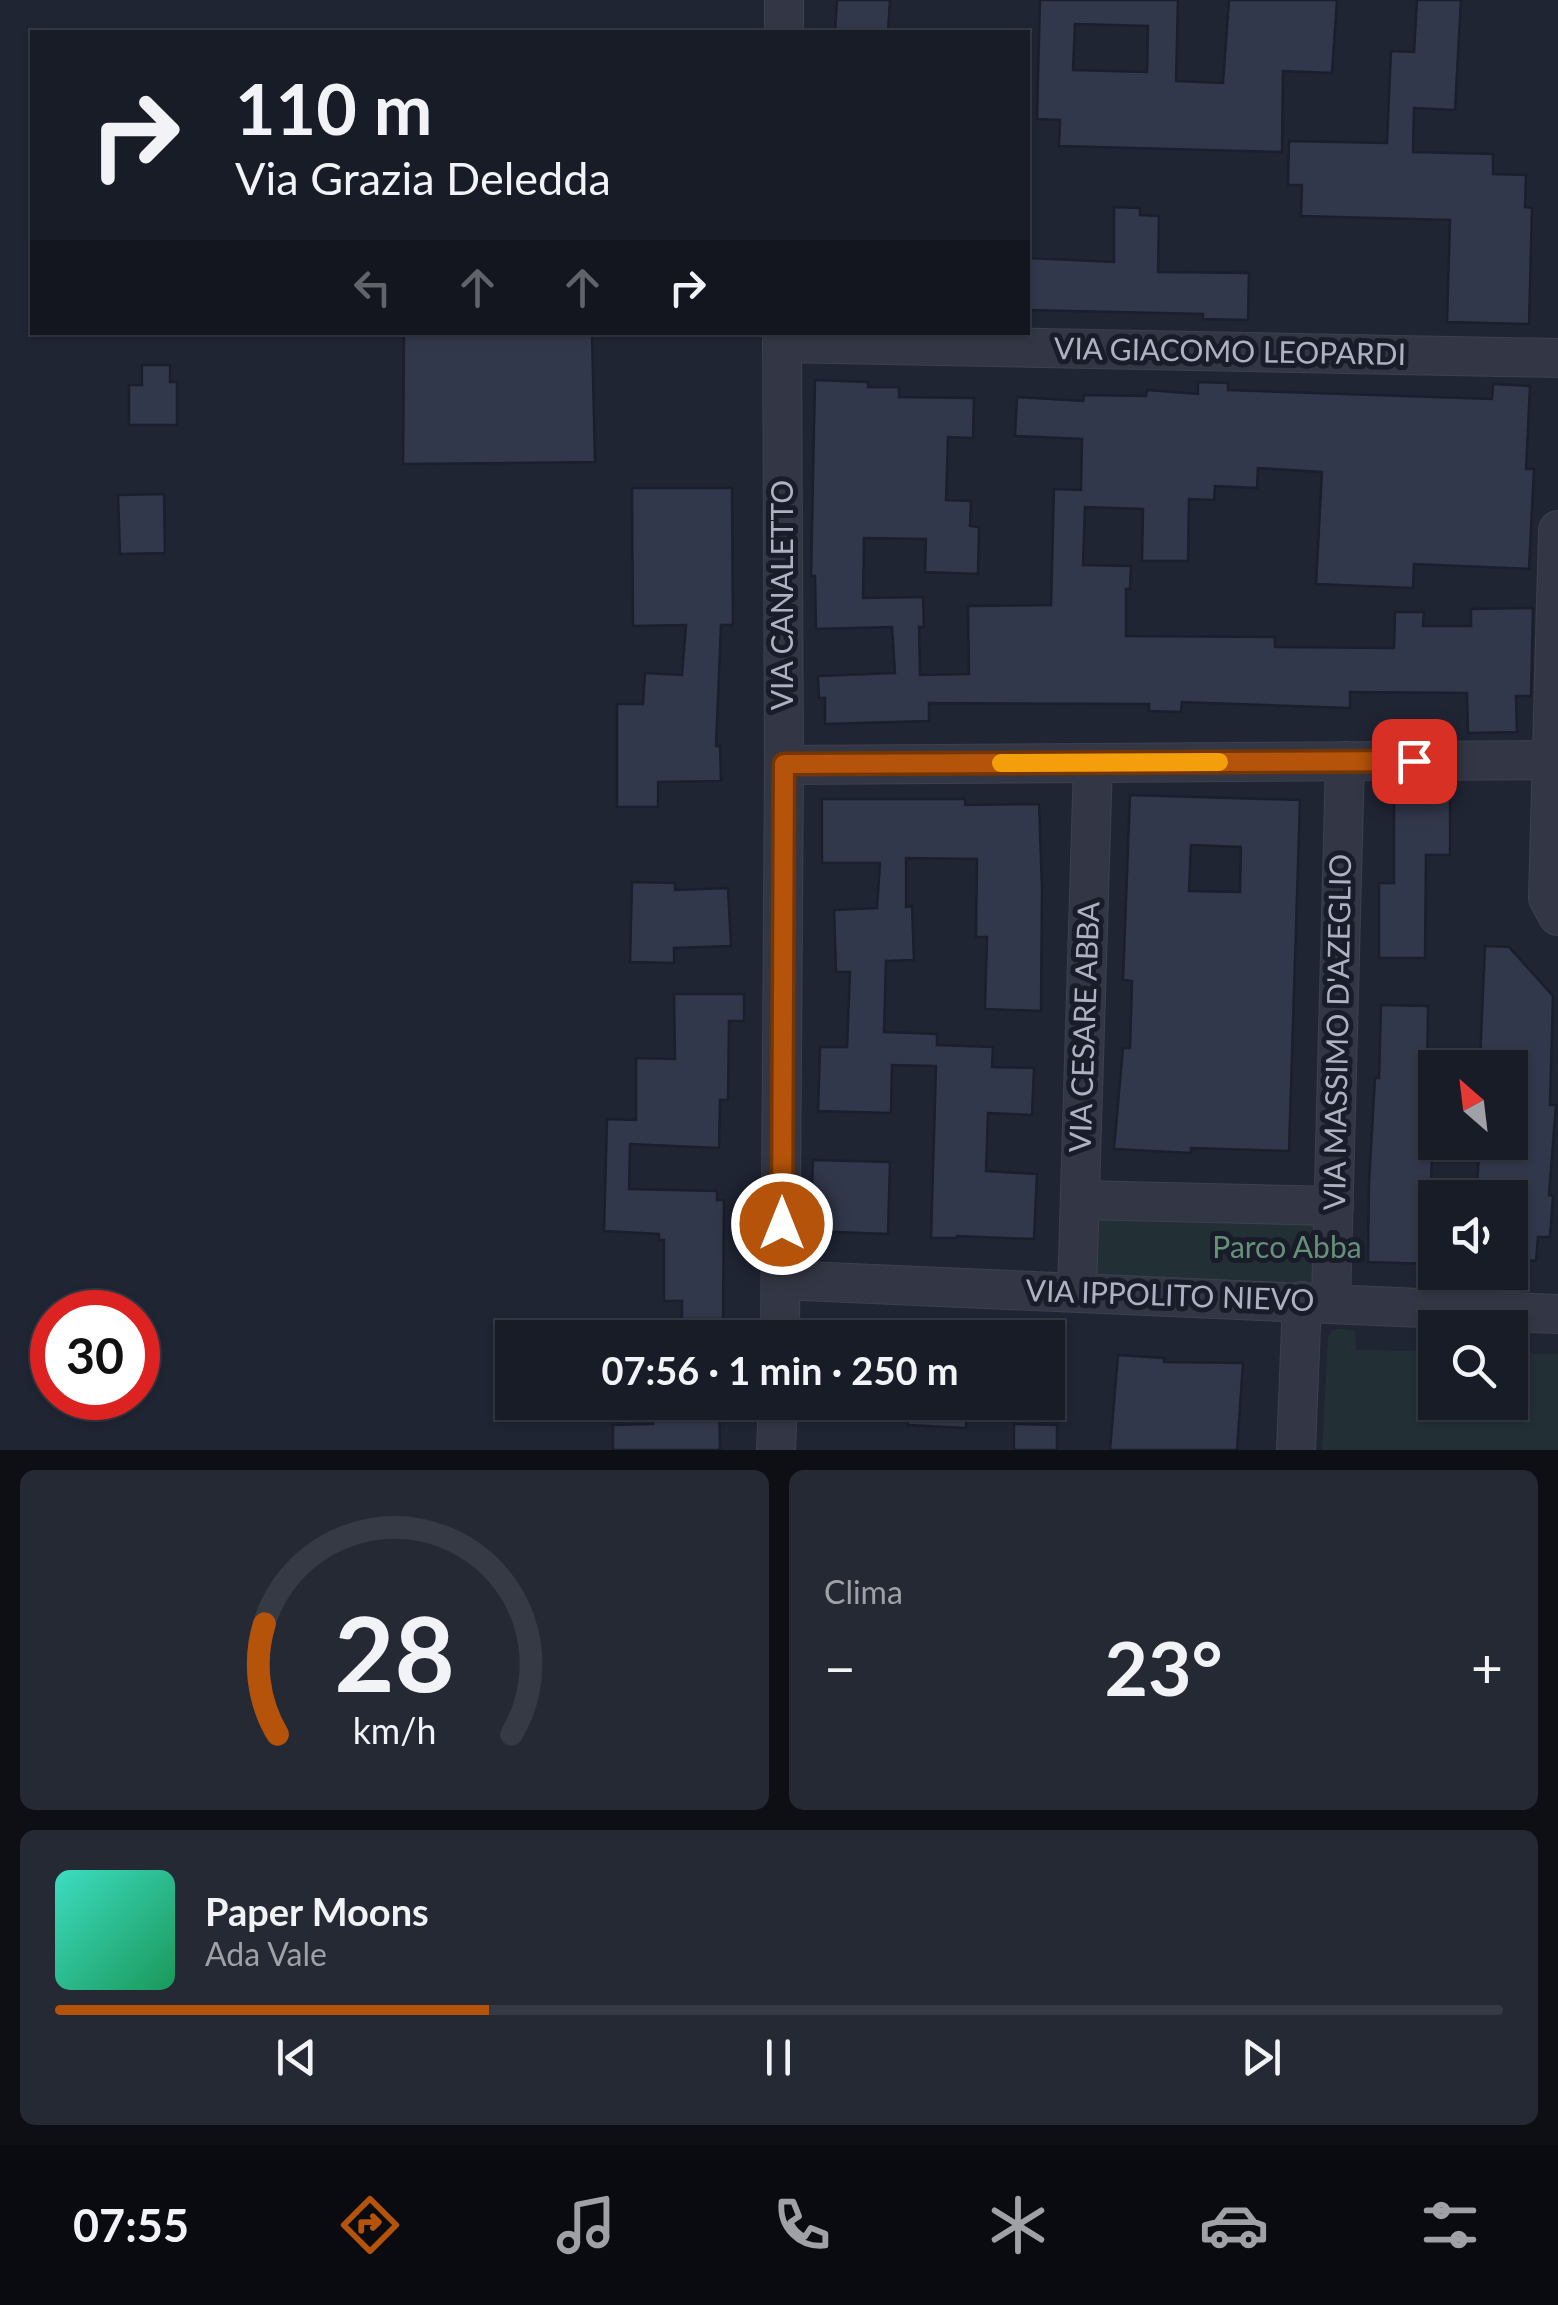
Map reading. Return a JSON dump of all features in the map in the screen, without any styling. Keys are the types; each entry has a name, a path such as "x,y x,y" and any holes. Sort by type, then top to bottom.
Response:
{"street":[{"path":"784,0 784,30"},
{"name":"VIA GIACOMO LEOPARDI","path":"782,338 1558,358"},
{"name":"VIA CANALETTO","path":"780,1320 782,338"},
{"path":"1558,530 1548,898 1558,916"},
{"path":"784,764 1552,760"},
{"name":"VIA MASSIMO D'AZEGLIO","path":"1296,1450 1334,1206 1344,761"},
{"name":"VIA CESARE ABBA","path":"1077,1292 1093,763"},
{"path":"1080,1200 1334,1206"},
{"name":"VIA IPPOLITO NIEVO","path":"781,1280 1558,1314"},
{"path":"776,1450 777,1420"}],"green space":[{"name":"Parco Abba","path":"1088,1208 1326,1213 1323,1284 1089,1276"},
{"path":"1332,1330 1355,1331 1356,1350 1418,1351 1418,1420 1528,1420 1528,1353 1558,1354 1558,1450 1322,1450 1328,1338"}],"building":[{"path":"837,0 890,0 888,30 835,30"},
{"path":"1040,0 1178,0 1176,81 1223,83 1229,0 1337,0 1332,73 1283,71 1282,152 1059,146 1060,120 1037,119","holes":["1075,24 1148,26 1147,72 1073,70"]},
{"path":"1417,0 1461,0 1455,110 1414,108 1413,152 1493,154 1493,174 1526,175 1525,207 1532,208 1529,324 1447,322 1450,220 1301,216 1302,185 1288,185 1289,141 1387,143 1391,51 1414,52"},
{"path":"1114,207 1140,208 1140,215 1159,216 1158,272 1249,273 1248,320 1203,319 1203,314 1030,310 1030,258 1114,262"},
{"path":"404,335 592,335 595,462 403,464"},
{"path":"142,365 170,365 170,382 177,382 177,425 129,425 129,385 142,385"},
{"path":"815,380 899,387 899,397 974,398 973,438 948,437 946,500 971,501 970,526 979,527 978,574 925,572 926,539 864,538 863,598 923,597 920,675 969,674 968,606 1051,605 1054,489 1081,490 1082,439 1015,436 1017,397 1083,401 1084,395 1146,396 1147,390 1198,394 1198,382 1228,383 1228,390 1492,399 1493,384 1530,386 1526,469 1534,469 1529,569 1414,564 1413,588 1316,584 1322,472 1258,468 1257,488 1215,486 1214,500 1189,499 1188,561 1142,561 1143,509 1085,507 1083,565 1131,566 1130,589 1126,589 1126,636 1275,637 1275,647 1394,648 1395,612 1424,612 1423,626 1471,626 1471,609 1533,608 1531,696 1516,696 1517,732 1468,733 1467,693 1350,692 1350,708 1182,702 1181,712 1149,711 1149,704 929,703 929,721 825,724 825,698 819,698 818,676 895,673 892,627 816,629 815,576 811,576"},
{"path":"632,488 732,488 733,625 721,625 716,746 720,746 721,781 658,782 658,807 617,807 617,704 643,704 645,673 682,675 686,625 633,626"},
{"path":"164,494 165,553 120,554 118,495"},
{"path":"1394,793 1450,793 1450,855 1426,855 1425,958 1379,958 1379,883 1394,883"},
{"path":"1130,795 1300,800 1289,1151 1191,1148 1191,1153 1114,1149 1123,1048 1130,1048 1132,981 1123,980","holes":["1191,845 1241,847 1240,892 1189,891"]},
{"path":"822,799 965,799 965,805 1039,804 1041,1011 985,1009 987,937 976,937 977,859 906,858 906,907 912,906 914,960 886,961 884,1032 937,1034 937,1045 993,1047 992,1067 1034,1068 1032,1115 988,1113 986,1171 1037,1174 1034,1239 931,1238 936,1066 892,1065 891,1113 818,1111 820,1047 847,1047 850,972 836,972 834,910 877,908 880,863 822,863"},
{"path":"632,882 675,883 675,890 728,888 731,946 674,948 674,963 630,962"},
{"path":"1485,946 1509,947 1553,996 1550,1105 1556,1105 1549,1195 1553,1196 1550,1237 1538,1237 1536,1261 1528,1260 1528,1180 1477,1180 1479,1160 1528,1160 1528,1050 1480,1050"},
{"path":"674,994 744,994 744,1021 729,1021 728,1100 720,1100 719,1148 630,1144 629,1189 717,1191 717,1200 724,1200 723,1319 682,1319 682,1301 664,1301 664,1240 659,1240 659,1234 604,1231 607,1119 636,1120 636,1058 675,1059"},
{"path":"1381,1005 1428,1006 1427,1050 1418,1050 1418,1160 1432,1160 1431,1180 1418,1180 1418,1263 1368,1262 1375,1078 1379,1078"},
{"path":"813,1160 890,1162 888,1234 810,1231"},
{"path":"1118,1355 1164,1358 1164,1362 1243,1363 1237,1450 1110,1450"},
{"path":"653,1420 719,1420 720,1450 613,1450 613,1425 653,1424"},
{"path":"908,1420 966,1420 966,1428 908,1425"},
{"path":"1014,1424 1057,1425 1057,1450 1014,1450"}],"slow traffic":[{"path":"1001,763 1219,762"}],"route":[{"path":"782,1224 784,764 1414,761"}]}
